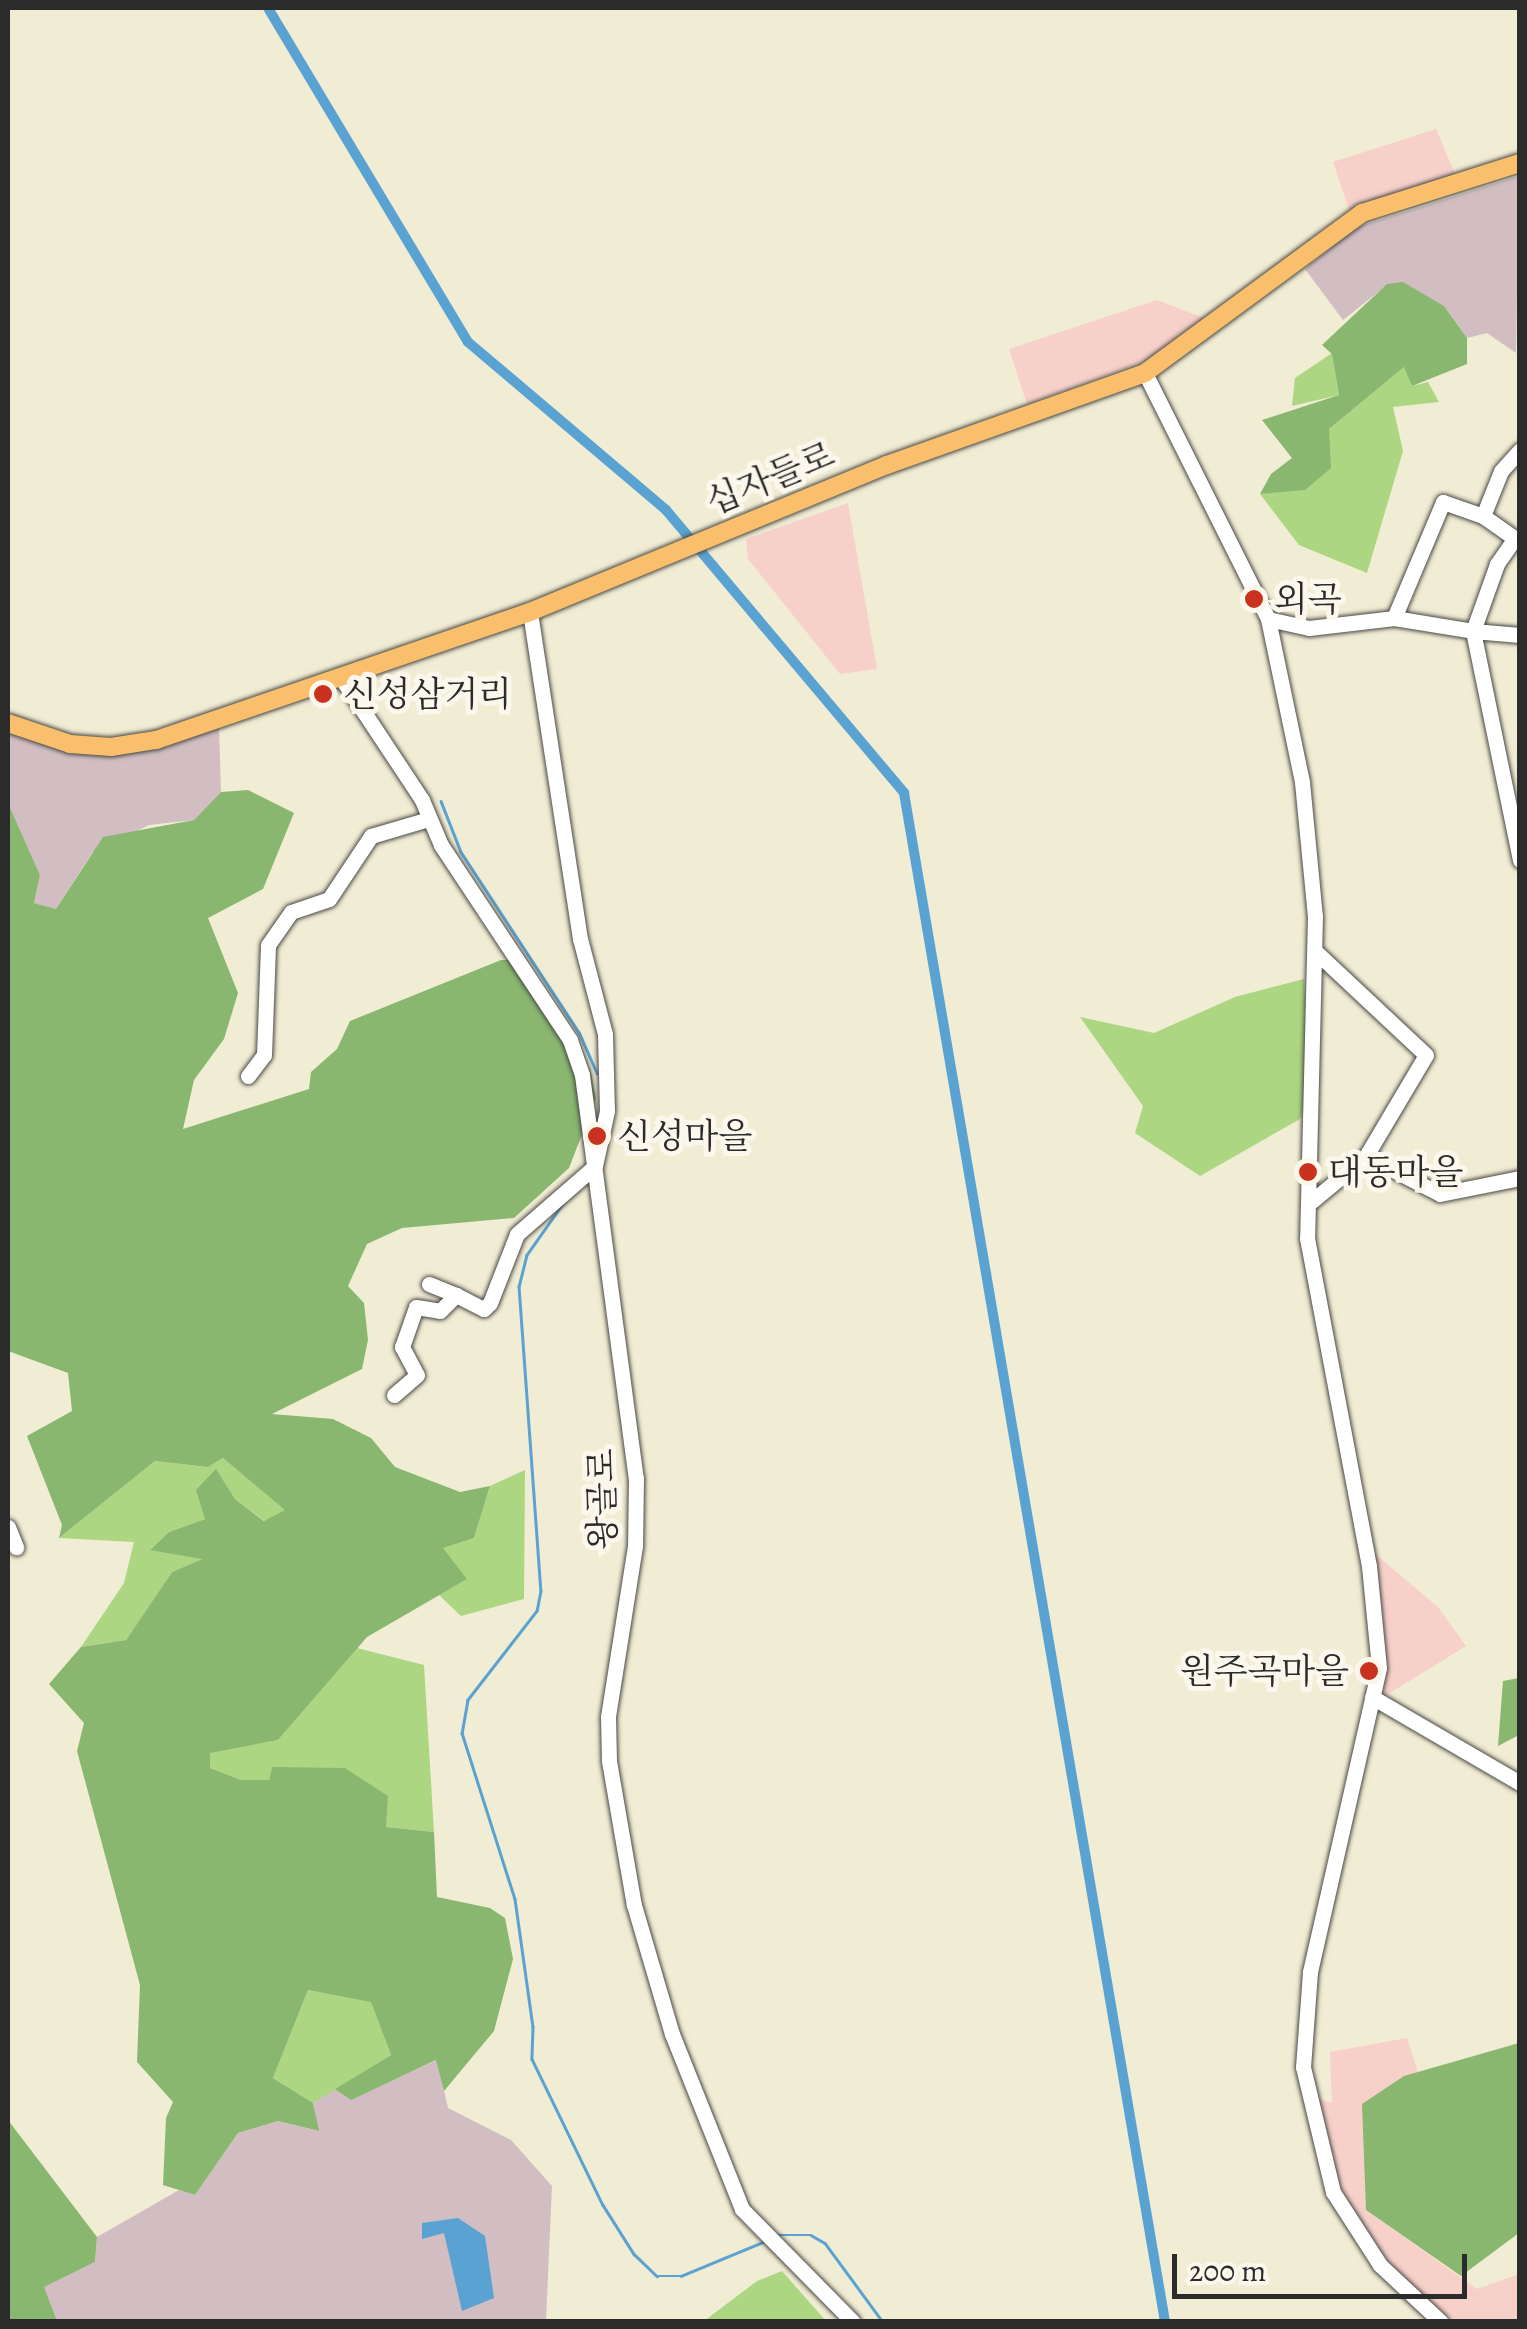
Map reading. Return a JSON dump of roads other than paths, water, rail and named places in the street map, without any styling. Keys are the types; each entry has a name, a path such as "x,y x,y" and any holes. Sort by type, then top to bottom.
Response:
{"main road":[{"name":"십자들로","path":"8,723 70,744 111,747 156,740 530,612 726,531 1144,373 1362,213 1520,163"}],"street":[{"path":"1144,373 1268,619 1302,782 1316,952 1308,1238 1374,1600 1378,1668 1310,1972 1303,2068 1333,2192 1380,2265 1441,2322"},
{"path":"1483,516 1500,471 1520,450"},
{"path":"1394,618 1443,502 1483,516 1517,540 1497,564 1473,632 1520,860"},
{"path":"429,1284 484,1309 490,1303 517,1234 567,1184 595,1166 607,1111 605,1034 580,939 530,612"},
{"path":"1268,619 1309,628 1394,618 1473,632 1520,635"},
{"name":"왕골로","path":"342,679 422,800 426,820 570,1040 595,1166 636,1478 636,1546 608,1717 609,1761 634,1905 672,2034 742,2209 853,2322"},
{"path":"248,1076 264,1055 268,944 291,912 330,899 371,836 426,820"},
{"path":"1312,1201 1366,1156 1426,1056 1316,952"},
{"path":"1366,1156 1440,1194 1520,1178"},
{"path":"394,1395 417,1375 402,1348 416,1307 440,1311 456,1295"},
{"path":"8,1527 16,1547"},
{"path":"1372,1697 1520,1782"}],"water":[{"path":"458,2218 485,2236 494,2298 462,2311 444,2233 422,2239 422,2223"}],"waterway":[{"path":"268,8 468,342 666,510 904,793 1165,2322"},
{"path":"441,801 461,852 579,1032 597,1073"},
{"path":"565,1201 527,1255 519,1286 541,1591 537,1611 468,1700 462,1733 515,1899 533,2027 532,2059 603,2205 634,2254 657,2276 681,2276 763,2242"},
{"path":"779,2235 811,2235 825,2243 883,2322"}],"place":[{"name":"외곡","path":"1254,599"},
{"name":"신성삼거리","path":"323,694"},
{"name":"신성마을","path":"597,1136"},
{"name":"대동마을","path":"1308,1172"},
{"name":"원주곡마을","path":"1369,1671"}]}
